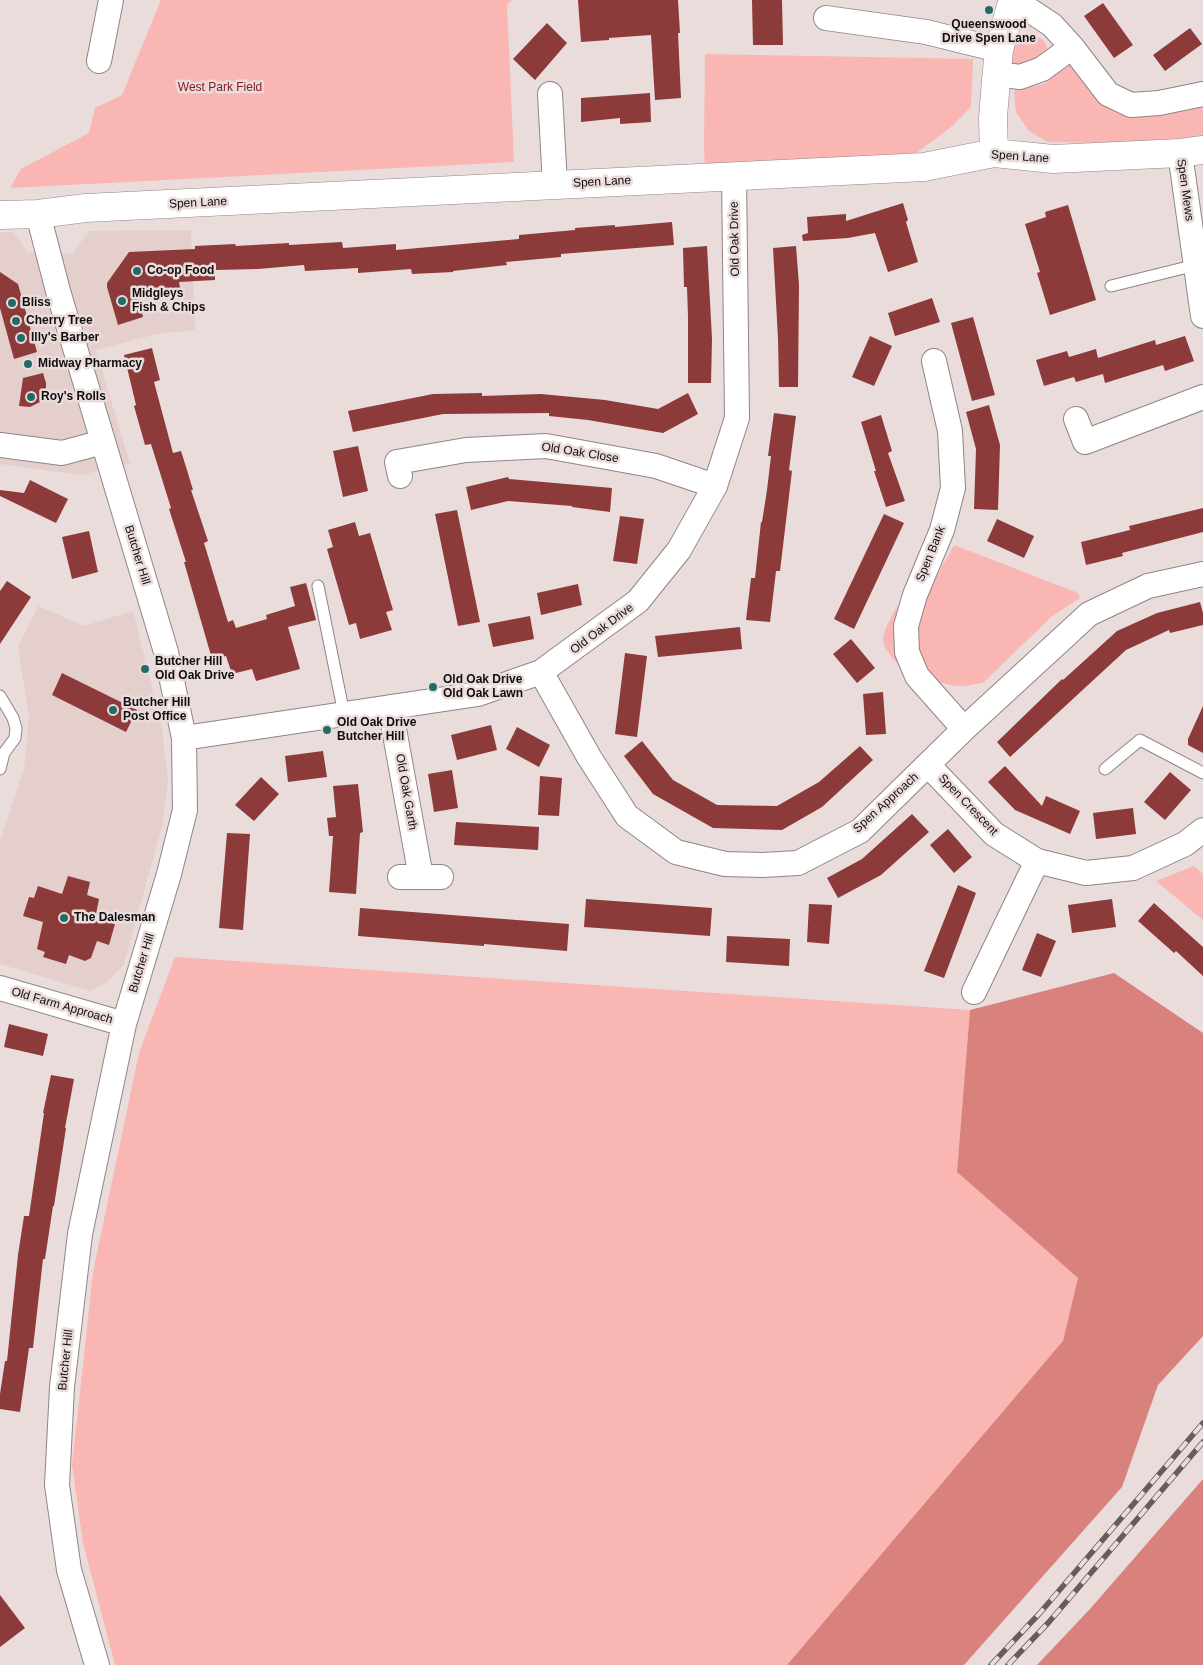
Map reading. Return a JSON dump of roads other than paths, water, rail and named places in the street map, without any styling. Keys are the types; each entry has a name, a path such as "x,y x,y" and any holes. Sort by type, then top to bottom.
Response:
{"street":[{"path":"99,61 111,0"},
{"path":"994,153 993,118 998,62 1014,0 1052,25 1072,46 1108,94 1131,105 1159,103 1203,94"},
{"path":"826,18 926,32 998,62 1020,77 1042,69 1072,46"},
{"path":"550,94 554,185"},
{"name":"Spen Lane","path":"0,215 38,214 86,208 924,167 994,153 1053,159 1191,151"},
{"name":"Spen Mews","path":"1191,151 1196,265 1203,316"},
{"name":"Old Oak Drive","path":"184,738 478,694 541,672 638,601 679,550 715,486 737,418 734,176"},
{"name":"Butcher Hill","path":"38,214 58,291 166,652 184,738 185,810 169,874 124,1024 80,1234 62,1388 56,1485 69,1570 97,1665"},
{"name":"Spen Bank","path":"934,361 950,431 953,488 942,530 915,595 906,626 907,652 917,676 964,729"},
{"path":"1076,419 1085,442 1203,397"},
{"path":"0,445 62,453 103,442"},
{"name":"Old Oak Close","path":"400,476 397,462 466,450 546,446 656,466 715,486"},
{"name":"Spen Approach","path":"541,672 584,749 627,816 676,852 725,864 798,864 860,830 964,729 1089,614 1148,586 1203,574"},
{"name":"Old Oak Garth","path":"390,707 421,877"},
{"name":"Spen Crescent","path":"928,765 994,834 1037,861 1086,873 1134,868 1185,844 1203,830"},
{"path":"974,992 1037,861"},
{"name":"Old Farm Approach","path":"0,988 124,1024"}],"lane":[{"path":"1111,286 1196,265"},
{"path":"318,586 344,714"},
{"path":"0,696 13,718 16,728 16,738 4,754 0,769"},
{"path":"1105,769 1140,740 1203,773"}],"railway":[{"path":"991,1665 1039,1614 1203,1423"},
{"path":"1008,1665 1049,1622 1203,1442"}],"place":[{"name":"Queenswood Drive Spen Lane","path":"989,10"},
{"name":"Co-op Food","path":"137,271"},
{"name":"Midgleys Fish & Chips","path":"122,301"},
{"name":"Bliss","path":"12,303"},
{"name":"Cherry Tree","path":"16,321"},
{"name":"Illy's Barber","path":"21,338"},
{"name":"Midway Pharmacy","path":"28,364"},
{"name":"Roy's Rolls","path":"31,397"},
{"name":"Butcher Hill Old Oak Drive","path":"145,669"},
{"name":"Old Oak Drive Old Oak Lawn","path":"433,687"},
{"name":"Butcher Hill Post Office","path":"113,710"},
{"name":"Old Oak Drive Butcher Hill","path":"327,730"},
{"name":"The Dalesman","path":"64,918"}],"park label":[{"name":"West Park Field","path":"220,88"}]}
